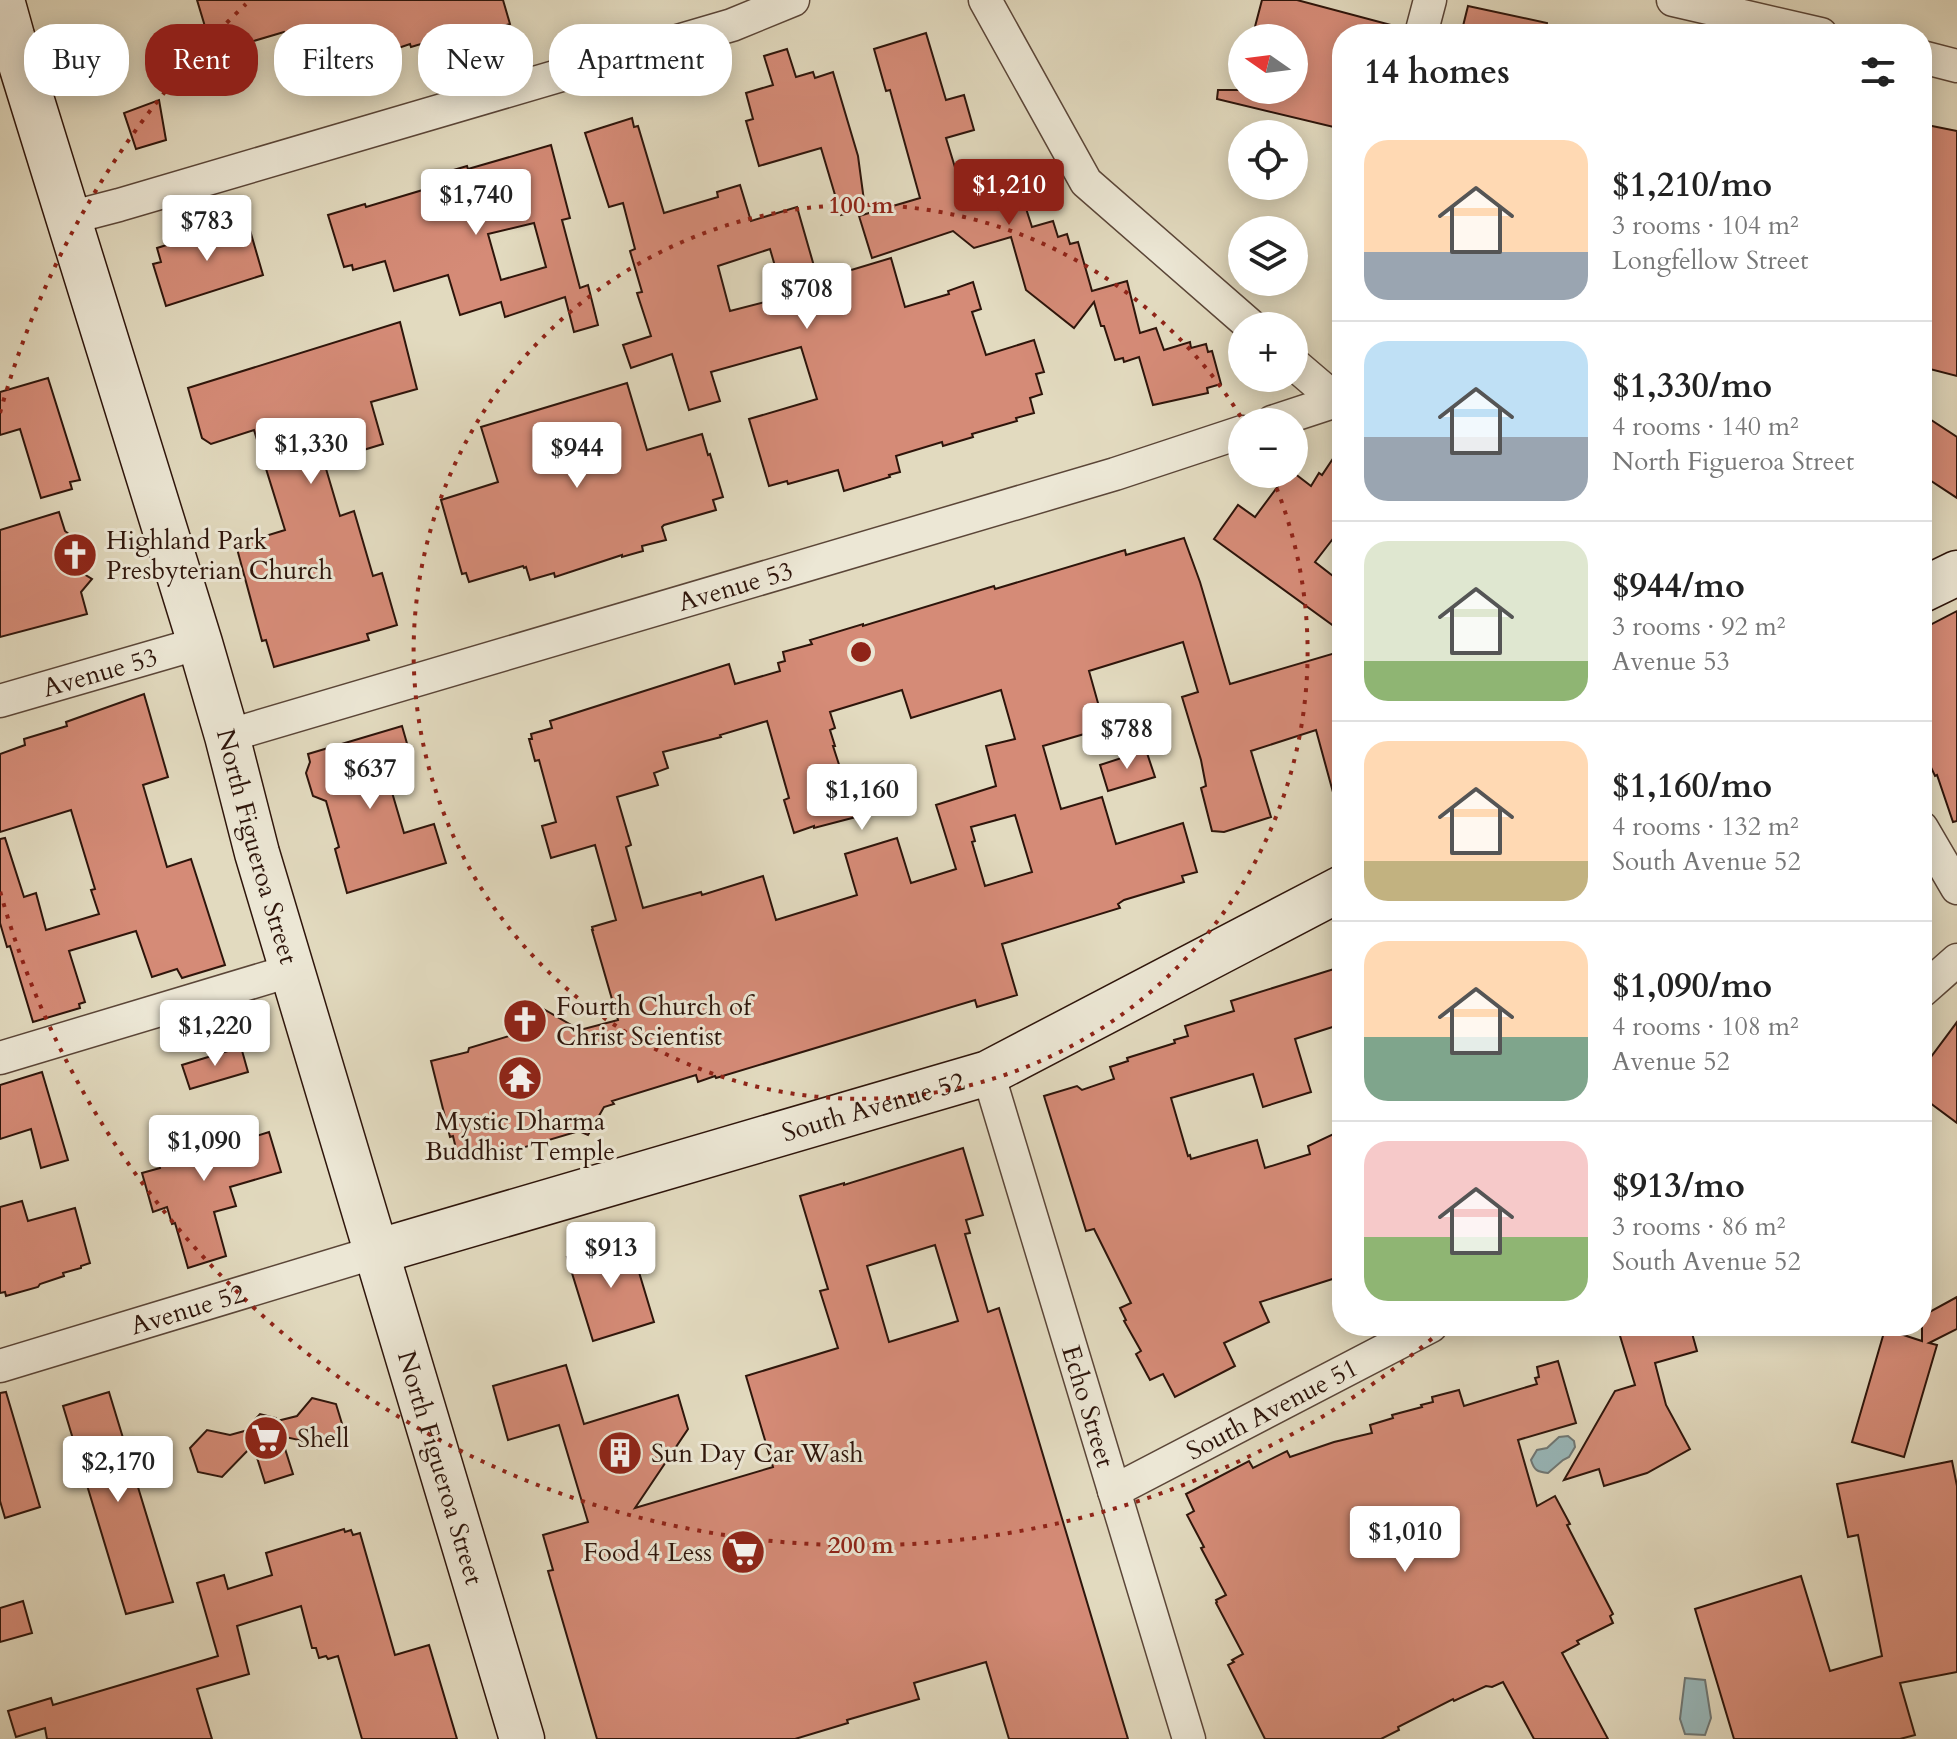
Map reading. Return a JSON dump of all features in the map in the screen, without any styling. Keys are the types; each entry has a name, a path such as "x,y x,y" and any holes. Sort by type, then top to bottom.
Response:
{"main road":[{"name":"North Figueroa Street","path":"5,25 69,218 200,643 257,853 522,1739"},
{"path":"1932,585 1957,573"},
{"name":"South Avenue 52","path":"376,1252 988,1073 1332,893"}],"street":[{"path":"69,218 732,25 793,0"},
{"path":"985,0 1086,182 1235,312"},
{"path":"1424,24 1430,0"},
{"path":"1673,0 1777,24"},
{"path":"1932,60 1957,66"},
{"path":"1308,376 1332,397"},
{"path":"1308,412 1332,405"},
{"name":"Avenue 53","path":"227,736 1069,487 1228,436"},
{"name":"Avenue 53","path":"0,701 200,643"},
{"path":"1932,845 1957,888"},
{"path":"1932,982 1957,960"},
{"path":"0,1058 293,970"},
{"name":"Echo Street","path":"988,1073 1189,1739"},
{"name":"Avenue 52","path":"0,1366 376,1252"},
{"name":"South Avenue 51","path":"1114,1491 1412,1336"}],"water":[{"path":"1568,1436 1575,1447 1569,1457 1548,1473 1535,1468 1531,1460 1537,1450 1547,1448 1559,1437"},
{"path":"1685,1678 1705,1680 1711,1718 1705,1735 1685,1734 1680,1719"}],"building":[{"path":"197,0 503,0 510,24 418,24 418,45 411,47 410,44 402,47 402,24 274,24 274,35 258,40 258,24 204,24"},
{"path":"1262,0 1297,0 1387,24 1332,24 1332,127 1238,104 1308,104 1308,24 1256,24"},
{"path":"1468,6 1547,23 1547,24 1464,24"},
{"path":"926,33 946,100 964,95 974,130 946,138 961,187 986,179 988,186 1015,180 1032,227 1053,221 1058,237 1067,234 1070,244 1078,242 1092,291 1127,281 1140,333 1156,328 1164,350 1190,342 1191,348 1206,344 1208,352 1212,351 1221,384 1207,388 1208,393 1153,405 1139,357 1124,362 1123,358 1115,360 1094,302 1074,328 1026,290 1011,237 974,248 953,231 872,258 859,216 920,198 890,90 886,91 874,49"},
{"path":"787,49 796,77 813,72 815,78 833,72 858,156 865,208 841,215 821,148 759,166 746,121 753,119 746,93 773,85 764,56"},
{"path":"1218,90 1228,90 1228,102 1217,99"},
{"path":"159,100 166,140 136,149 124,113"},
{"path":"632,118 634,127 638,126 664,213 718,197 717,192 740,185 751,221 797,207 818,280 891,258 905,307 949,294 948,291 973,282 981,309 972,312 986,355 1034,340 1044,372 1036,374 1042,394 1030,398 1034,413 972,434 973,437 943,446 942,442 896,456 900,472 844,491 838,470 769,486 749,419 817,399 801,347 711,372 720,401 689,410 672,354 631,368 623,345 651,336 637,293 642,292 630,251 635,249 623,203 609,207 585,133","holes":["770,249 784,297 730,311 718,266"]},
{"path":"1932,126 1957,131 1957,376 1932,370"},
{"path":"551,145 570,218 562,220 580,288 588,285 598,325 574,332 565,297 505,317 501,302 460,315 448,275 394,291 385,261 353,270 352,265 344,267 328,215 426,189 423,179 467,166 468,169","holes":["534,223 546,267 501,280 488,234"]},
{"path":"247,220 263,275 166,306 153,264 161,262 157,248"},
{"path":"400,322 417,389 371,402 383,444 324,462 340,516 354,511 373,576 382,573 397,625 367,634 369,640 274,667 266,640 262,641 236,545 285,530 254,430 211,444 202,438 188,388"},
{"path":"48,378 80,480 70,482 72,489 41,498 20,429 0,435 0,392"},
{"path":"627,383 647,450 702,434 723,497 713,500 716,510 664,525 666,540 642,546 643,551 555,577 554,573 530,580 523,566 469,582 466,573 462,574 441,500 498,482 481,427"},
{"path":"1932,421 1957,437 1957,498 1932,482"},
{"path":"1332,460 1332,540 1315,562 1332,575 1332,625 1214,539 1238,505 1255,517 1277,488 1308,488 1308,484 1311,486 1319,473 1322,475"},
{"path":"59,512 65,531 80,543 77,549 84,574 92,579 81,592 87,614 0,637 0,530"},
{"path":"1184,538 1230,684 1332,654 1332,789 1316,730 1251,751 1271,817 1224,832 1212,831 1201,788 1206,786 1201,760 1182,697 1198,692 1183,642 1089,671 1105,728 1043,746 1061,809 1102,797 1116,844 1183,823 1197,872 1182,876 1184,882 1124,900 1118,904 1120,908 1002,944 1017,995 977,1007 975,1000 716,1078 698,1082 696,1075 612,1101 614,1104 604,1107 588,1135 579,1131 501,1154 496,1151 463,1160 460,1152 457,1153 453,1136 450,1137 431,1061 468,1052 469,1048 526,1031 540,1007 580,1030 618,1020 592,930 592,927 616,920 595,845 551,858 542,826 556,822 539,760 535,761 529,739 532,739 531,734 552,728 550,721 729,664 735,684 780,671 778,663 785,661 783,652 812,644 810,640 1125,550 1126,555","holes":["902,690 911,718 1001,690 1015,739 986,746 996,786 936,805 956,869 911,883 897,838 845,854 857,895 776,920 763,876 702,895 701,892 643,908 626,847 631,845 617,797 658,785 654,773 668,768 663,752 767,721 789,798 784,800 794,833 856,817 833,746 830,730 835,728 830,712","1015,815 1032,872 985,886 972,842 975,841 971,827"]},
{"path":"1957,611 1957,821 1953,822 1937,775 1932,770 1932,624"},
{"path":"144,694 168,777 143,785 167,867 191,859 225,965 182,978 177,969 152,977 136,931 69,951 85,1002 79,1004 80,1008 33,1022 0,923 0,839 5,838 24,897 36,893 46,930 99,914 91,890 95,889 71,810 0,832 0,754 25,745 24,739 67,726 66,722"},
{"path":"402,726 410,754 391,760 394,770 386,772 404,833 434,824 446,863 347,893 335,849 339,847 326,801 313,796 306,773 310,762 308,754"},
{"path":"1146,750 1155,777 1108,791 1100,765"},
{"path":"1332,970 1332,1027 1295,1039 1311,1092 1263,1107 1253,1074 1171,1098 1191,1159 1257,1140 1265,1168 1310,1154 1308,1146 1332,1135 1332,1279 1260,1302 1269,1322 1224,1343 1235,1366 1175,1397 1163,1374 1150,1380 1136,1354 1141,1351 1120,1308 1131,1303 1094,1229 1086,1231 1044,1096 1077,1086 1082,1090 1114,1079 1110,1067 1188,1036 1185,1026 1234,1011 1231,1001"},
{"path":"1957,1022 1957,1123 1932,1104 1932,1056"},
{"path":"241,1047 248,1072 190,1089 182,1065"},
{"path":"42,1072 68,1160 41,1168 31,1129 0,1139 0,1085"},
{"path":"209,1120 219,1148 269,1132 281,1172 230,1187 236,1206 214,1212 226,1256 188,1268 175,1223 172,1224 167,1207 153,1212 142,1173 160,1168 151,1137"},
{"path":"963,1148 983,1215 966,1220 970,1233 965,1234 988,1312 999,1308 1128,1739 1009,1739 986,1662 914,1683 919,1699 795,1739 597,1739 548,1571 553,1570 543,1535 588,1522 559,1425 508,1440 493,1386 566,1365 584,1424 678,1395 688,1429 635,1508 773,1467 746,1376 838,1348 820,1291 828,1289 800,1196","holes":["935,1245 958,1321 889,1342 867,1266"]},
{"path":"22,1201 28,1221 75,1208 90,1263 38,1287 6,1296 5,1292 0,1293 0,1207"},
{"path":"629,1239 654,1322 593,1341 567,1257"},
{"path":"1957,1297 1957,1329 1929,1343 1937,1345 1904,1457 1852,1442 1883,1336 1907,1336 1922,1341 1922,1336 1932,1336 1932,1311"},
{"path":"1620,1336 1693,1336 1697,1351 1655,1363 1666,1405 1690,1449 1647,1473 1604,1486 1599,1469 1564,1480 1615,1391 1635,1385"},
{"path":"1558,1361 1576,1423 1518,1440 1537,1506 1555,1496 1613,1614 1610,1616 1613,1623 1577,1641 1579,1644 1562,1653 1608,1739 1534,1739 1503,1682 1453,1699 1381,1739 1265,1739 1228,1665 1243,1654 1216,1603 1226,1595 1187,1515 1194,1511 1186,1494 1249,1461 1253,1468 1287,1451 1290,1457 1372,1433 1370,1425 1422,1407 1433,1402 1432,1397 1459,1390 1464,1406 1537,1384 1537,1367"},
{"path":"6,1392 40,1507 5,1518 0,1501 0,1393"},
{"path":"109,1392 173,1602 126,1614 63,1406"},
{"name":"Shell","path":"312,1398 336,1404 343,1427 326,1446 281,1436 293,1474 265,1483 253,1445 222,1477 198,1472 190,1448 207,1430 230,1435 248,1430 260,1414 277,1421 297,1416"},
{"path":"1952,1461 1957,1486 1957,1672 1900,1683 1915,1735 1900,1739 1734,1739 1695,1609 1801,1576 1830,1671 1882,1656 1858,1535 1848,1537 1837,1484"},
{"path":"344,1529 345,1532 351,1530 353,1535 360,1533 395,1655 429,1645 457,1739 362,1739 338,1656 319,1658 316,1648 312,1648 301,1606 237,1626 249,1674 197,1689 212,1739 47,1739 45,1728 16,1737 8,1711 51,1698 53,1705 218,1656 197,1583 224,1575 228,1589 272,1575 266,1553"},
{"path":"23,1601 32,1633 0,1642 0,1608"}],"place":[{"name":"Highland Park Presbyterian Church","path":"75,555"},
{"name":"Fourth Church of Christ Scientist","path":"525,1021"},
{"name":"Mystic Dharma Buddhist Temple","path":"520,1078"},
{"name":"Shell","path":"266,1438"},
{"name":"Sun Day Car Wash","path":"620,1453"},
{"name":"Food 4 Less","path":"743,1552"}]}
